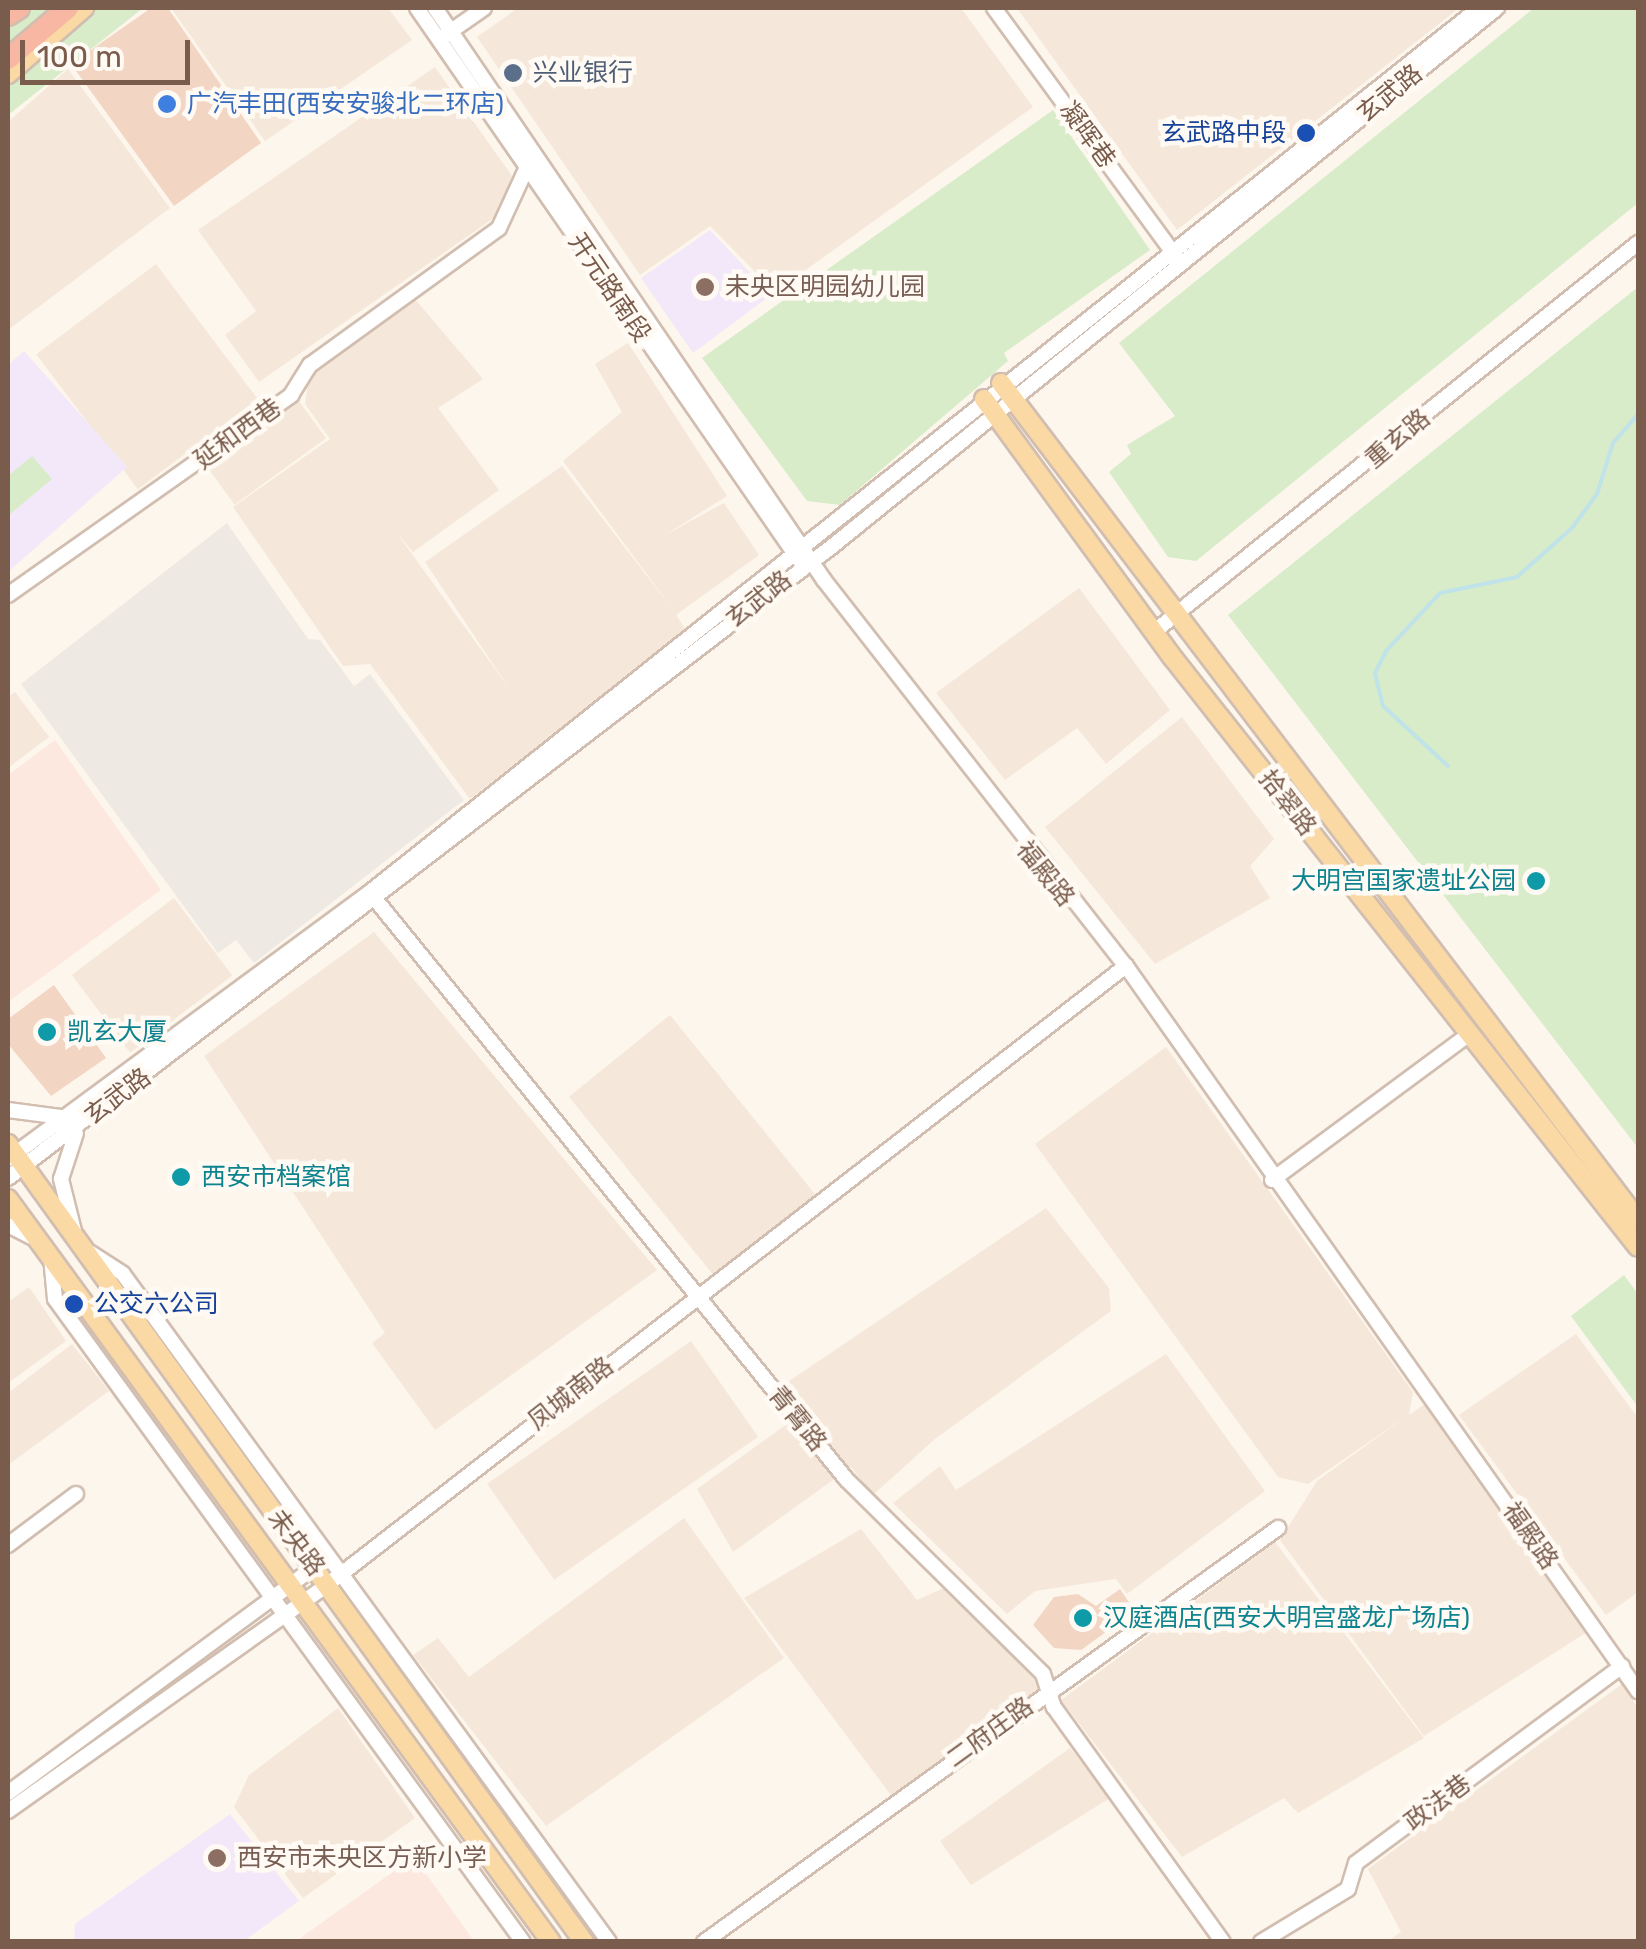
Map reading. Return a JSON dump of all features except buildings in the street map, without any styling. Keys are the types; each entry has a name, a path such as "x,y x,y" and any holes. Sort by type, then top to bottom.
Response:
{"highway":[{"path":"8,16 18,8"},
{"path":"8,59 68,8"}],"main road":[{"path":"8,74 84,8"},
{"name":"拾翠路","path":"1006,389 1175,617 1638,1220"},
{"name":"拾翠路","path":"988,405 1154,631 1468,1036 1638,1246"},
{"name":"未央路","path":"12,1161 80,1243 584,1942"},
{"name":"未央路","path":"8,1198 551,1942"}],"street":[{"name":"开元路南段","path":"417,8 446,35 803,558"},
{"name":"开元路南段","path":"435,8 446,35 527,167 803,558"},
{"path":"446,35 484,8"},
{"name":"凝晖巷","path":"994,8 1177,258"},
{"name":"玄武路","path":"1177,258 1479,8"},
{"name":"玄武路","path":"12,1161 95,1114 803,558 1006,389 1497,8"},
{"name":"延和西巷","path":"8,595 291,395 310,364 499,228 527,167"},
{"name":"重玄路","path":"1154,631 1638,243"},
{"name":"福殿路","path":"803,558 1124,968 1638,1691"},
{"name":"玄武路","path":"12,1161 79,1108 374,896"},
{"name":"青霄路","path":"374,896 846,1479 1049,1690 1223,1942"},
{"name":"凤城南路","path":"10,1785 274,1597 327,1585 1124,968"},
{"path":"1277,1180 1468,1036"},
{"path":"8,1110 49,1120 79,1108"},
{"path":"95,1114 64,1155 80,1243 123,1274 344,1572 610,1942"},
{"path":"8,1225 45,1248 55,1298 522,1942"},
{"path":"8,1545 76,1494"},
{"name":"二府庄路","path":"704,1942 1278,1528"},
{"name":"凤城南路","path":"8,1810 283,1612 314,1567"},
{"name":"政法巷","path":"1262,1942 1348,1889 1356,1863 1622,1666"}],"shaded area":[{"path":"171,8 388,8 412,40 265,141"},
{"path":"518,8 961,8 1033,107 775,292 710,226 640,275 477,37"},
{"path":"1017,8 1459,8 1177,230"},
{"path":"435,67 512,176 498,215 259,382 225,335 256,311 198,230"},
{"path":"68,69 170,208 8,330 8,122"},
{"name":"未央区明园幼儿园","path":"710,230 771,295 693,353 641,278"},
{"path":"156,264 258,399 138,489 36,354"},
{"path":"414,298 483,379 438,408 499,490 413,552 396,532 511,691 425,562 562,466 674,611 563,461 622,412 595,364 628,343 727,496 665,535 724,503 759,555 676,615 686,630 470,799 370,664 343,666 233,507 330,439 305,404 309,376"},
{"path":"24,351 127,467 8,572 8,365"},
{"path":"299,401 326,438 235,505 208,467"},
{"path":"227,523 308,639 320,640 354,686 370,674 464,800 254,963 236,940 218,953 21,684"},
{"path":"1079,588 1170,710 1106,764 1077,728 1005,780 936,693"},
{"path":"15,692 49,737 8,768 8,697"},
{"path":"1182,717 1274,839 1250,866 1270,898 1155,964 1045,827"},
{"path":"55,740 161,890 8,1002 8,775"},
{"path":"174,898 232,975 130,1052 72,975"},
{"path":"374,932 657,1270 435,1430 372,1343 385,1333 204,1056"},
{"path":"670,1015 819,1198 717,1280 569,1097"},
{"path":"1166,1047 1413,1392 1409,1415 1425,1404 1587,1632 1424,1736 1280,1540 1317,1481 1408,1415 1308,1484 1278,1477 1035,1144"},
{"path":"1046,1208 1109,1288 1111,1311 935,1439 873,1495 851,1467 733,1552 697,1489 809,1408 789,1381"},
{"path":"29,1287 66,1341 8,1383 8,1302"},
{"path":"1576,1334 1638,1418 1638,1592 1606,1615 1459,1415"},
{"path":"691,1341 758,1437 554,1580 487,1484"},
{"path":"72,1344 109,1391 8,1465 8,1393"},
{"path":"1166,1354 1265,1491 1127,1594 1116,1579 1035,1591 1007,1614 893,1503 940,1466 956,1490"},
{"path":"684,1518 784,1658 546,1826 413,1655 438,1638 469,1677"},
{"path":"861,1529 917,1600 946,1587 1043,1689 893,1798 744,1598"},
{"path":"1275,1542 1424,1738 1298,1813 1284,1798 1182,1857 1061,1700"},
{"path":"1622,1684 1638,1708 1638,1941 1388,1941 1401,1932 1368,1869"},
{"path":"338,1708 415,1818 303,1898 234,1807 249,1775"},
{"path":"1070,1748 1110,1798 971,1885 940,1841"},
{"name":"西安市未央区方新小学","path":"230,1814 299,1901 244,1941 74,1941 75,1924"},
{"path":"414,1857 474,1941 296,1941"}],"green space":[{"path":"8,8 143,8 8,115"},
{"path":"1534,8 1638,8 1638,203 1196,561 1168,557 1109,472 1131,454 1127,445 1175,416 1119,343"},
{"path":"1053,110 1150,250 1004,353 1008,361 840,505 807,501 702,358"},
{"name":"大明宫国家遗址公园","path":"1638,287 1638,1148 1228,615"},
{"path":"32,456 52,479 8,516 8,476"},
{"path":"1624,1275 1638,1294 1638,1407 1571,1316"}],"waterway":[{"path":"1448,766 1383,706 1375,673 1386,651 1440,593 1517,577 1572,528 1597,494 1613,443 1638,414"}],"place":[{"name":"兴业银行","path":"513,73"},
{"name":"广汽丰田(西安安骏北二环店)","path":"167,104"},
{"name":"玄武路中段","path":"1306,133"},
{"name":"未央区明园幼儿园","path":"705,287"},
{"name":"大明宫国家遗址公园","path":"1536,881"},
{"name":"凯玄大厦","path":"47,1032"},
{"name":"西安市档案馆","path":"181,1177"},
{"name":"公交六公司","path":"74,1304"},
{"name":"汉庭酒店(西安大明宫盛龙广场店)","path":"1083,1618"},
{"name":"西安市未央区方新小学","path":"217,1858"}]}
